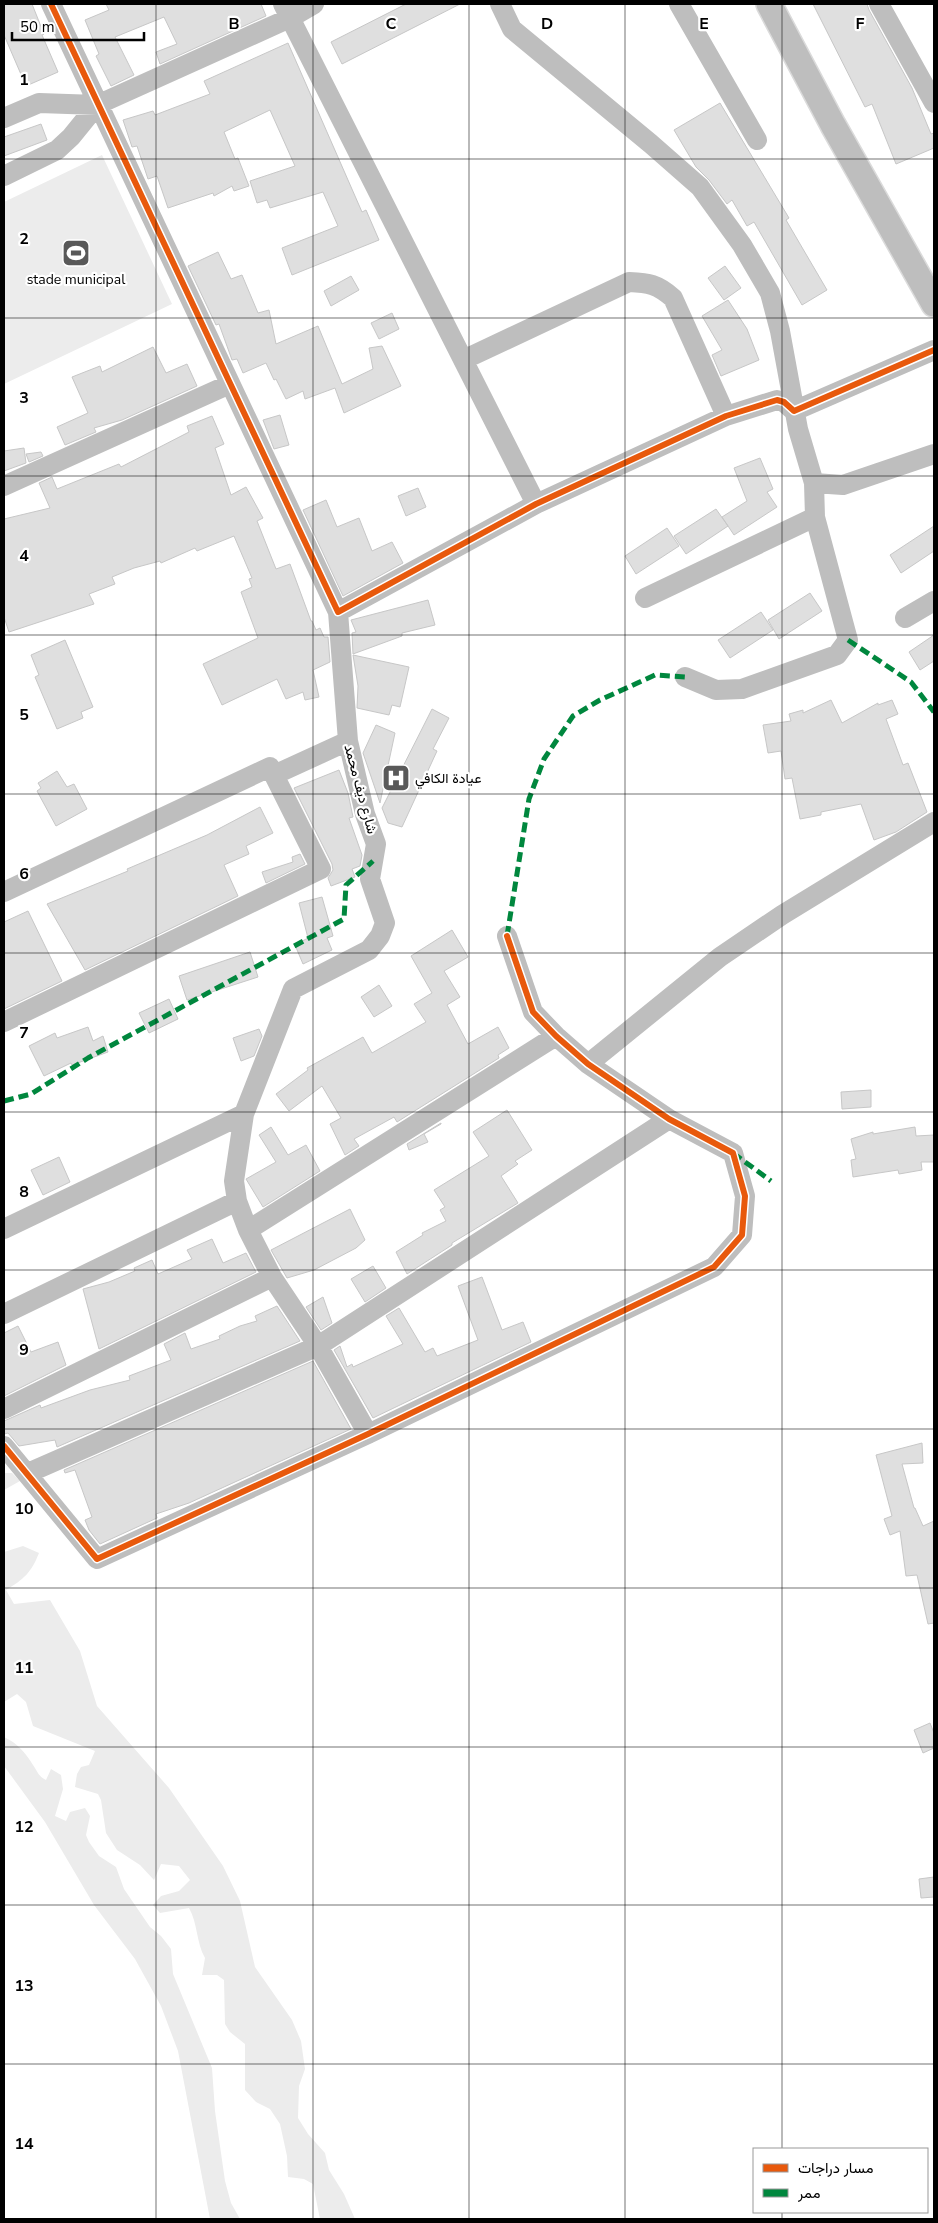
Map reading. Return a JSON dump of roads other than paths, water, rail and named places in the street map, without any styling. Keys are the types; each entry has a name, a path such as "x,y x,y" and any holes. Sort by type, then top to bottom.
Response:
{"main road":[{"path":"770,4 833,125 934,304"},
{"path":"785,4 843,114 934,273"}],"street":[{"path":"50,4 338,612 536,504 726,416 761,403 777,400 784,402 794,411"},
{"path":"4,176 57,150 71,137 98,105 286,11 314,4"},
{"path":"500,4 512,29 700,187 742,245 770,293 782,344 794,411 814,483 815,517 848,640 838,655 742,689 716,690 685,677"},
{"path":"679,4 756,140"},
{"path":"879,4 934,103"},
{"path":"286,11 536,504"},
{"path":"4,118 39,103 98,105"},
{"path":"463,360 629,282 646,283 660,287 672,298 726,416"},
{"path":"761,403 774,389 780,367 782,344"},
{"path":"794,411 934,350"},
{"path":"4,486 230,384"},
{"path":"814,483 843,485 934,454"},
{"path":"645,598 815,517"},
{"path":"905,618 934,601"},
{"name":"شارع ديف محمد","path":"338,612 348,741 365,814 376,844 370,879 385,923 380,936 369,950 292,989 244,1114 234,1181 237,1201 248,1230 272,1277 318,1346 368,1434"},
{"path":"274,775 348,741"},
{"path":"4,892 270,768 321,869 4,1022"},
{"path":"588,1064 720,958 782,914 934,822"},
{"path":"4,1446 97,1558 368,1434 714,1267 742,1235 745,1196 733,1153 669,1119 588,1064 556,1036 533,1012 507,936"},
{"path":"248,1230 556,1036"},
{"path":"4,1229 244,1114"},
{"path":"28,1473 318,1346 669,1119"},
{"path":"4,1314 237,1201"},
{"path":"4,1409 272,1277"}],"place":[{"name":"stade municipal","path":"76,253"},
{"name":"عيادة الكافي","path":"396,778"}]}
